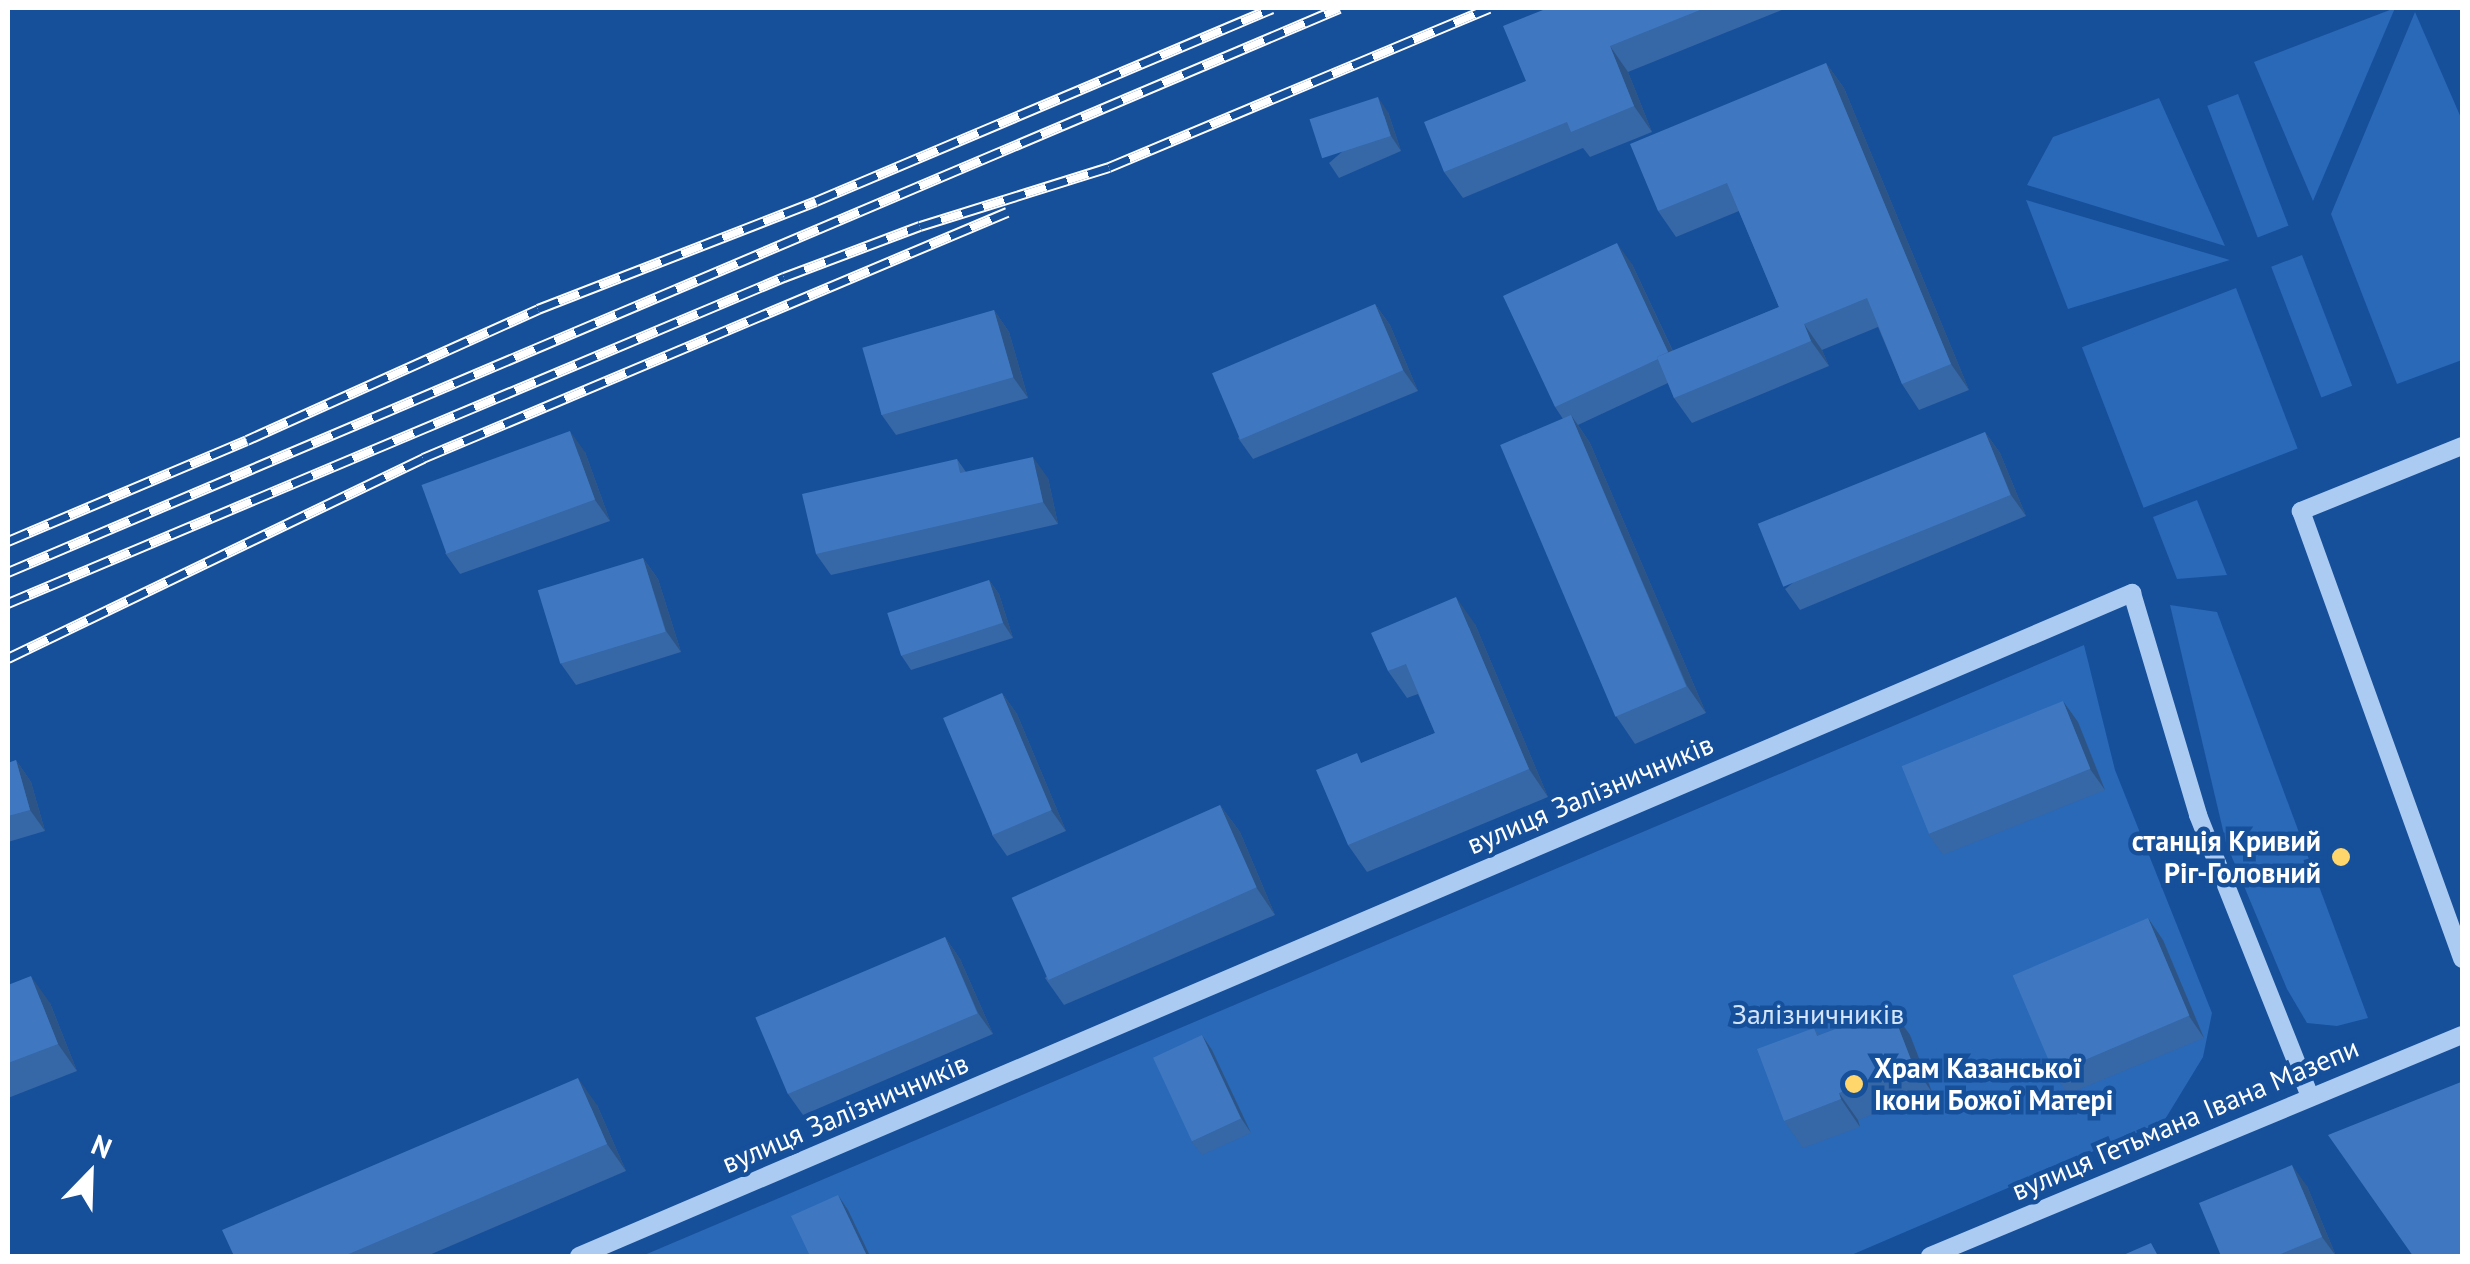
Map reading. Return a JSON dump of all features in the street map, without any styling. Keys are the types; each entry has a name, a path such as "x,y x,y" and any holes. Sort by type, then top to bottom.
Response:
{"street":[{"path":"2462,446 2301,511 2462,959"},
{"name":"вулиця Залізничників","path":"579,1256 2132,593 2198,816 2310,1096"},
{"name":"вулиця Гетьмана Івана Мазепи","path":"1930,1256 2462,1035"}],"green space":[{"path":"2395,8 2313,201 2254,62"},
{"path":"2415,12 2462,120 2462,360 2397,384 2331,214"},
{"path":"2238,94 2289,226 2258,237 2207,106"},
{"path":"2159,98 2225,246 2027,185 2053,137"},
{"path":"2026,200 2230,260 2068,309"},
{"path":"2302,255 2352,386 2321,398 2271,267"},
{"path":"2236,288 2298,449 2144,508 2082,347"},
{"path":"2197,500 2227,575 2177,579 2153,517"},
{"path":"2170,605 2217,612 2368,1018 2337,1026 2307,1023 2287,989 2226,843"},
{"name":"Залізничників","path":"2084,645 2115,770 2212,1013 2203,1057 2164,1121 1849,1256 642,1256"}],"building":[{"path":"1548,8 1705,8 1610,46 1634,106 1571,132 1567,122 1444,172 1424,122 1526,81 1503,26"},
{"path":"1826,63 1951,364 1902,384 1867,298 1804,324 1811,341 1674,398 1657,357 1779,307 1727,183 1658,211 1630,144"},
{"path":"1378,97 1391,136 1322,158 1310,119"},
{"path":"1617,243 1668,352 1555,407 1503,296"},
{"path":"1375,304 1403,370 1240,439 1212,373"},
{"path":"994,310 1013,377 882,415 862,348"},
{"path":"1571,415 1686,687 1615,717 1500,445"},
{"path":"570,431 595,500 446,554 422,485"},
{"path":"1985,432 2010,495 1783,587 1758,524"},
{"path":"1033,457 1043,502 816,554 802,494 957,459 960,473"},
{"path":"643,558 666,632 560,664 538,590"},
{"path":"989,580 1003,623 901,656 887,613"},
{"path":"1456,597 1529,769 1348,845 1316,770 1357,753 1361,763 1435,733 1406,664 1388,671 1371,633"},
{"path":"1002,693 1052,810 993,835 943,718"},
{"path":"2063,701 2090,769 1929,834 1902,766"},
{"path":"16,760 30,810 8,816 8,763"},
{"path":"1220,805 1257,887 1048,980 1012,898"},
{"path":"2148,918 2189,1016 2054,1073 2013,975"},
{"path":"945,937 977,1013 788,1094 755,1017"},
{"path":"31,976 58,1044 8,1063 8,985"},
{"path":"1891,1008 1913,1065 1839,1093 1841,1099 1784,1121 1757,1049 1814,1028 1817,1036"},
{"path":"1202,1035 1241,1118 1192,1141 1153,1058"},
{"path":"578,1078 607,1144 344,1256 234,1256 222,1230"},
{"path":"2461,1082 2462,1256 2413,1256 2328,1135"},
{"path":"2292,1165 2322,1237 2276,1256 2221,1256 2199,1203"},
{"path":"838,1195 867,1256 810,1256 791,1216"},
{"path":"2151,1243 2158,1256 2121,1256"}],"railway":[{"path":"8,541 247,440 538,309 816,201 1272,8"},
{"path":"8,572 1339,8"},
{"path":"8,603 784,277 920,226 1109,167 1489,8"},
{"path":"8,658 423,458 1007,212"}],"place":[{"name":"станція Кривий Ріг-Головний","path":"2341,857"},
{"name":"Храм Казанської Ікони Божої Матері","path":"1854,1084"}]}
